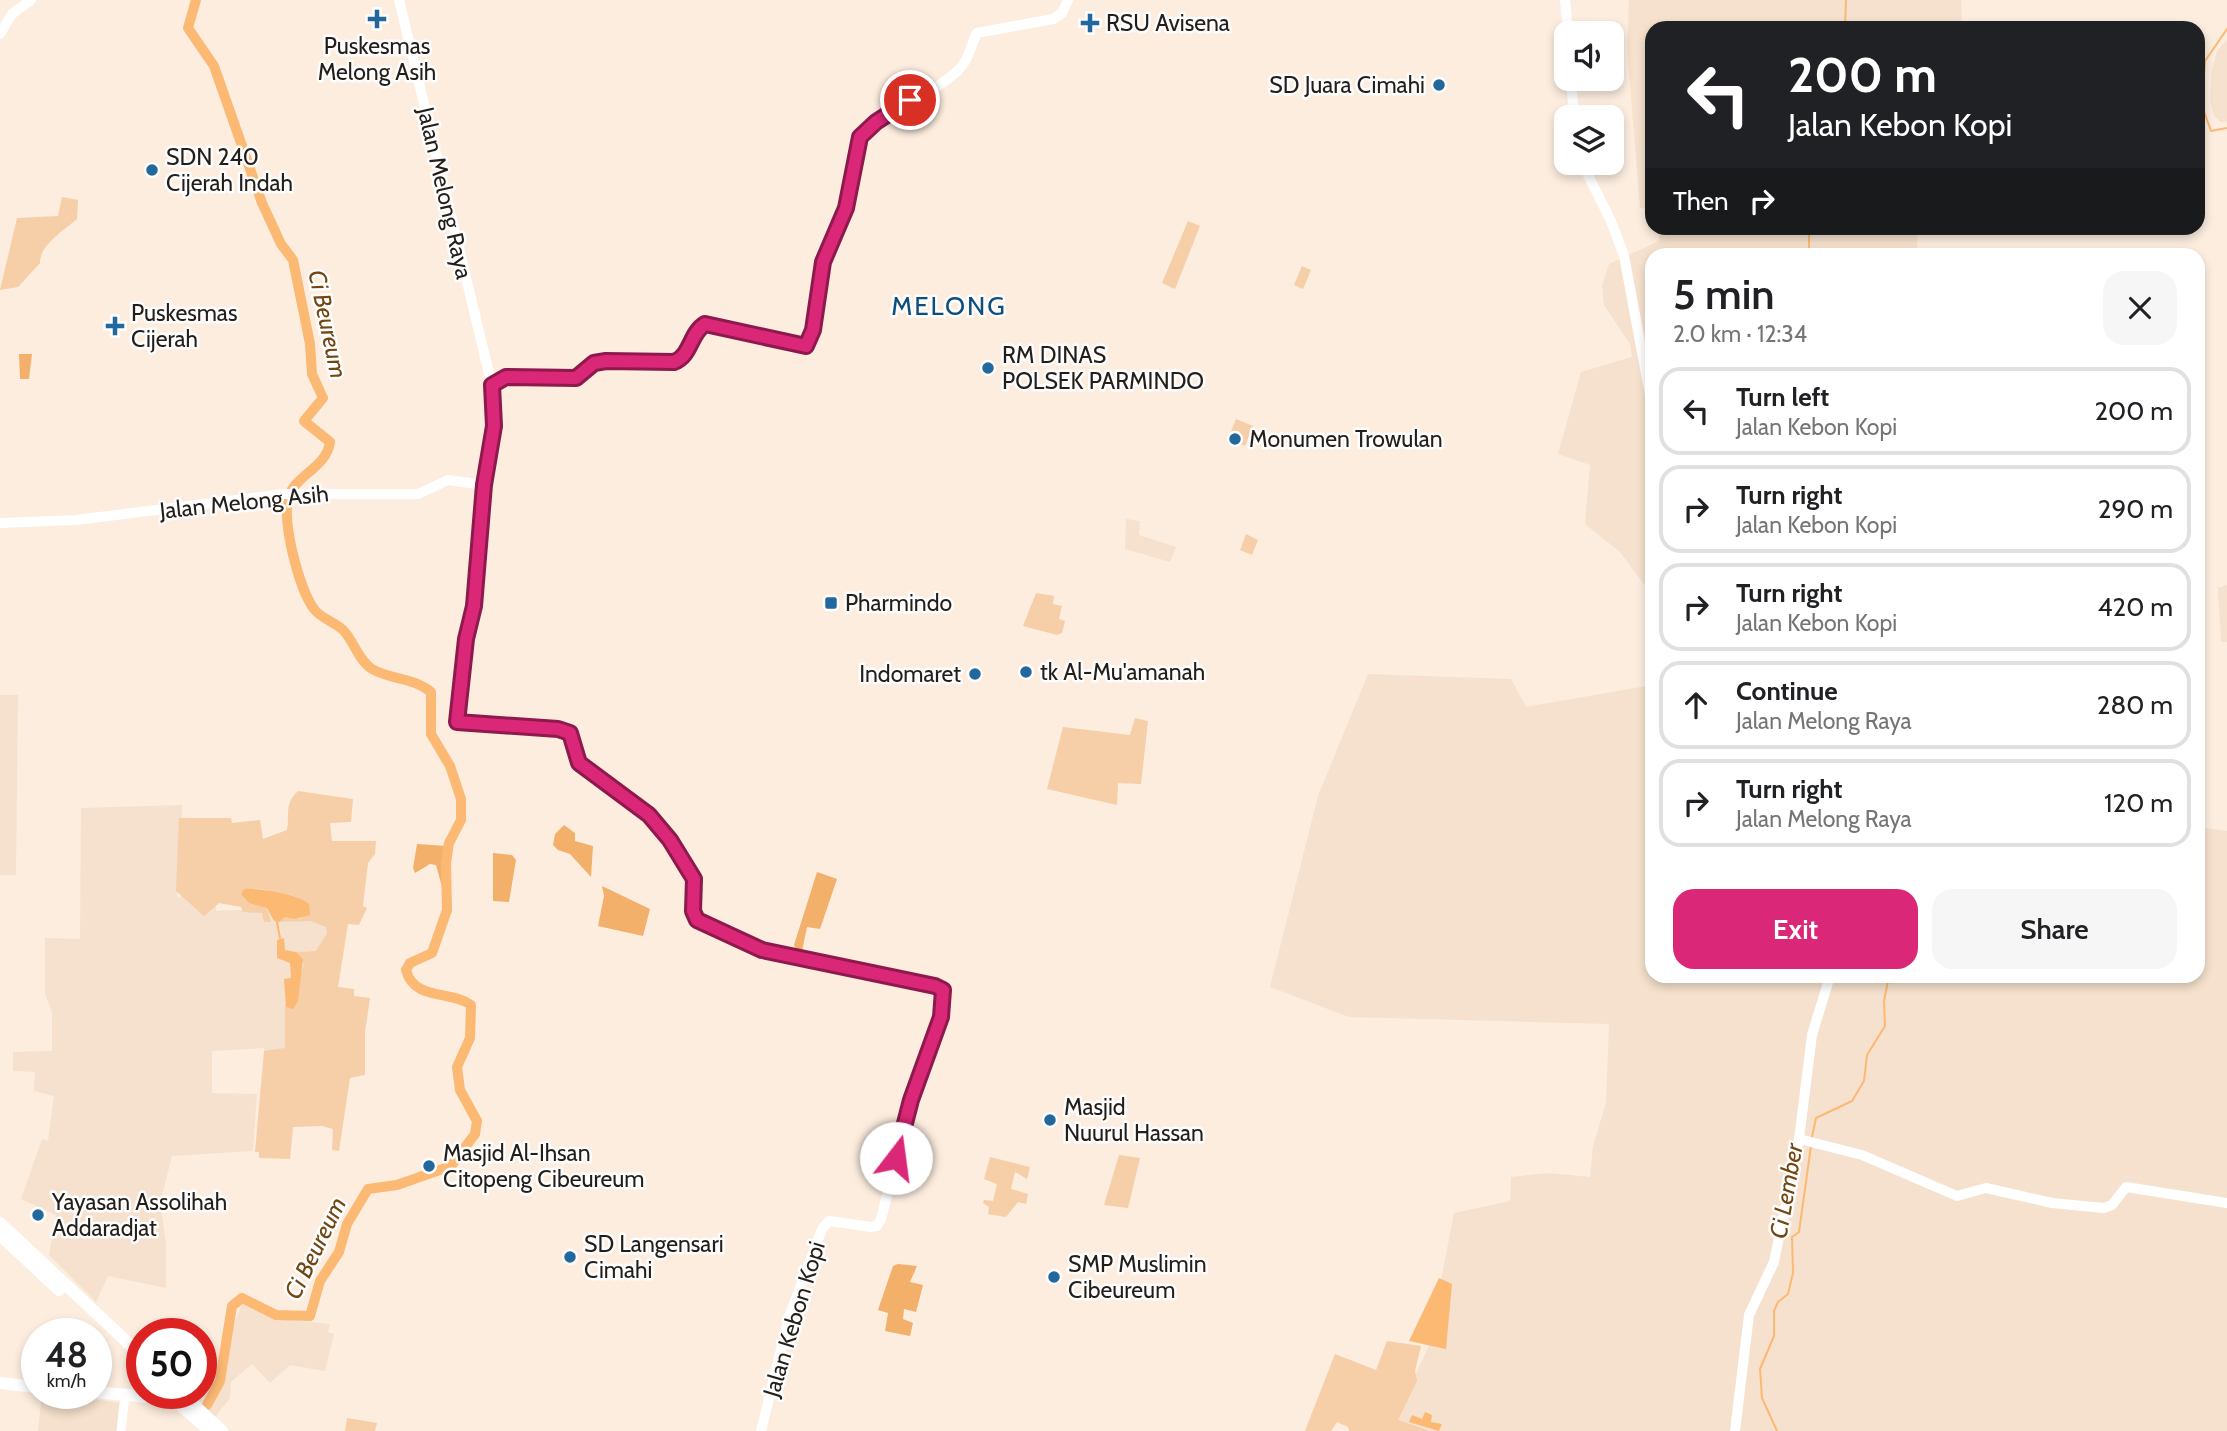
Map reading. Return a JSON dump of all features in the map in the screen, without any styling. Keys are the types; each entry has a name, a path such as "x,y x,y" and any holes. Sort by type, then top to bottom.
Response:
{"highway":[{"path":"0,1223 7,1238 126,1342"},
{"path":"71,1295 126,1349"},
{"path":"0,1383 21,1385"},
{"path":"112,1394 125,1395"},
{"path":"192,1409 210,1431"},
{"path":"192,1409 222,1431"}],"main road":[{"path":"0,34 12,14 31,0"},
{"name":"Jalan Melong Raya","path":"399,0 492,385 494,426 484,485"},
{"path":"492,385 506,377 576,378 594,363 606,361 674,362 683,358 699,328 705,324 806,346 813,330 823,262 846,208 862,134 891,111 955,73 968,57 977,33 1053,19 1064,11 1068,0"},
{"path":"1565,0 1567,21"},
{"path":"1587,175 1624,256 1645,368"},
{"name":"Jalan Melong Asih","path":"0,523 76,520 284,494 418,494 448,481 484,485"},
{"name":"Jalan Kebon Kopi","path":"484,485 474,606 466,639 457,722 558,729 570,733 579,763 649,815 670,840 694,879 693,911 701,922 762,950 935,986 945,993 941,1017 911,1100 880,1222 871,1227 834,1220 822,1229 789,1317 761,1431"},
{"path":"1735,1431 1749,1315 1773,1262 1808,1141 1812,1035 1828,983"},
{"path":"1808,1141 1893,1166 1958,1196 1986,1188 2052,1203 2104,1208 2112,1205 2126,1187 2227,1203"}],"street":[{"path":"121,1431 125,1395"}],"shaded area":[{"path":"1629,0 1961,0 1962,21 1645,21 1645,208 1640,208 1627,48"},
{"path":"2227,39 2227,122 2221,122 2214,116 2210,100 2212,71 2217,51"},
{"path":"62,197 78,200 77,219 48,245 40,263 18,287 0,290 17,218 58,216"},
{"path":"1188,221 1200,226 1175,289 1162,283"},
{"path":"1659,235 1918,235 1917,248 1645,248 1645,586 1620,552 1585,524 1590,465 1558,454 1581,372 1632,357 1630,344 1604,305 1602,285 1609,264 1659,241"},
{"path":"1302,266 1311,270 1303,289 1294,285"},
{"path":"19,354 32,354 29,379 20,379"},
{"path":"1236,419 1253,426 1245,446 1228,439"},
{"path":"1126,519 1140,521 1139,535 1176,547 1170,562 1125,549"},
{"path":"1246,534 1258,540 1252,555 1240,550"},
{"path":"2227,585 2227,642 2221,642 2218,588"},
{"path":"1036,593 1054,596 1053,604 1062,606 1059,619 1065,621 1062,633 1057,635 1023,626"},
{"path":"1368,674 1511,679 1526,707 1645,686 1645,983 2205,983 2205,828 2227,831 2227,1431 1389,1431 1428,1348 1454,1213 1510,1201 1511,1177 1548,1173 1590,1177 1593,1146 1606,1103 1609,1024 1349,1017 1270,987 1318,796"},
{"path":"0,695 18,695 16,875 0,875"},
{"path":"1135,718 1148,721 1141,784 1118,783 1117,805 1047,789 1063,727 1130,735"},
{"path":"298,791 353,799 351,822 330,823 332,841 376,841 375,854 368,863 363,906 367,908 359,925 348,924 338,987 354,989 354,996 370,998 365,1032 365,1075 350,1078 339,1151 332,1150 333,1129 322,1126 293,1127 290,1159 259,1158 259,1152 255,1152 264,1051 285,1048 285,1002 286,1007 298,1001 298,979 304,965 296,952 316,951 327,933 326,927 311,921 277,922 285,917 302,919 289,897 259,889 241,893 267,908 271,922 264,922 262,913 243,912 241,907 219,903 204,916 176,891 179,818 231,818 232,823 260,820 263,839 287,830 289,805"},
{"path":"182,805 177,897 216,893 216,911 328,906 326,953 305,951 309,1012 290,1047 265,1066 264,1048 212,1051 212,1093 257,1094 253,1151 172,1156 160,1203 166,1244 166,1288 108,1276 96,1302 49,1255 56,1215 21,1199 42,1139 48,1141 54,1096 34,1091 35,1072 13,1071 13,1052 52,1051 52,1012 45,994 45,938 80,939 81,808"},
{"path":"564,825 575,833 575,841 593,846 591,877 570,854 553,845 555,834"},
{"path":"417,844 447,846 448,884 444,894 436,865 430,864 415,873 413,868"},
{"path":"493,853 512,855 516,860 509,902 493,901"},
{"path":"817,872 837,879 820,929 807,927 802,951 797,951 794,945"},
{"path":"602,886 650,909 643,936 598,926 604,896"},
{"path":"244,889 268,890 297,898 309,904 310,915 295,919 285,917 279,922 274,921 267,908 249,903 241,894"},
{"path":"284,938 285,950 296,952 303,959 298,1001 293,1009 286,1007 284,979 291,978 290,963 277,958 277,940"},
{"path":"1119,1155 1140,1158 1128,1208 1104,1205"},
{"path":"990,1157 1030,1167 1027,1179 1015,1172 1011,1189 1028,1194 1026,1204 1018,1202 1006,1217 988,1214 989,1207 983,1203 984,1200 993,1201 997,1184 984,1179"},
{"path":"893,1266 917,1266 910,1282 923,1285 916,1312 904,1309 903,1319 913,1323 910,1336 885,1331 888,1313 878,1310"},
{"path":"1439,1278 1452,1284 1446,1349 1409,1341"},
{"path":"242,1304 279,1319 330,1324 328,1332 334,1334 325,1371 290,1365 270,1383 252,1364 231,1382 230,1398 215,1417 207,1409 217,1409 217,1393 233,1327"},
{"path":"1387,1341 1421,1346 1415,1371 1417,1381 1398,1420 1429,1431 1349,1431 1348,1427 1337,1422 1331,1431 1305,1431 1335,1354 1376,1370"},
{"path":"112,1402 123,1403 120,1431 38,1431 40,1409 112,1409"},
{"path":"1425,1412 1432,1415 1431,1422 1442,1424 1439,1431 1409,1422 1412,1415 1422,1419"},
{"path":"347,1418 377,1423 375,1431 345,1431"}],"waterway":[{"name":"Ci Beureum","path":"196,0 188,28 214,66 262,203 281,244 293,260 310,344 312,374 323,398 304,421 330,442 328,451 318,465 298,482 289,496 287,507 289,537 297,571 314,609 344,631 367,666 379,673 418,684 431,692 431,734 450,766 461,799 461,820 449,843 446,863 447,910 432,953 410,963 406,970 410,980 425,991 463,1000 471,1005 470,1038 457,1067 460,1090 477,1121 475,1134 451,1166 397,1185 368,1189 347,1224 339,1252 320,1281 310,1316 276,1315 242,1298 232,1306 217,1387"},
{"name":"Ci Lember","path":"1845,21 1846,0"},
{"path":"2205,61 2227,29"},
{"path":"2205,114 2211,131 2227,128"},
{"name":"Ci Lember","path":"1809,235 1809,248"},
{"path":"277,922 280,938"},
{"name":"Ci Lember","path":"1812,1137 1816,1118 1852,1101 1864,1081 1867,1055 1885,1026 1884,1001 1888,983"},
{"name":"Ci Lember","path":"1777,1431 1762,1398 1760,1369 1774,1336 1774,1311 1778,1302 1788,1294 1793,1273 1792,1237 1799,1232 1811,1146"}],"place":[{"name":"Puskesmas Melong Asih","path":"377,19"},
{"name":"RSU Avisena","path":"1090,23"},
{"name":"SD Juara Cimahi","path":"1439,85"},
{"name":"SDN 240 Cijerah Indah","path":"152,170"},
{"name":"Puskesmas Cijerah","path":"115,326"},
{"name":"RM DINAS POLSEK PARMINDO","path":"988,368"},
{"name":"Monumen Trowulan","path":"1235,439"},
{"name":"Pharmindo","path":"831,603"},
{"name":"tk Al-Mu'amanah","path":"1026,672"},
{"name":"Indomaret","path":"975,674"},
{"name":"Masjid Nuurul Hassan","path":"1050,1120"},
{"name":"Masjid Al-Ihsan Citopeng Cibeureum","path":"429,1166"},
{"name":"Yayasan Assolihah Addaradjat","path":"38,1215"},
{"name":"SD Langensari Cimahi","path":"570,1257"},
{"name":"SMP Muslimin Cibeureum","path":"1054,1277"}],"district":[{"name":"MELONG","path":"949,306"}],"route":[{"path":"896,1158 911,1100 941,1017 945,996 943,990 816,959 762,950 697,920 693,911 694,879 670,840 649,815 579,763 570,733 558,729 457,722 461,673 474,606 484,485 494,426 492,385 506,377 576,378 582,376 594,363 606,361 678,361 683,358 699,328 705,324 806,346 813,330 821,269 846,208 860,137 876,122 910,100"}]}
